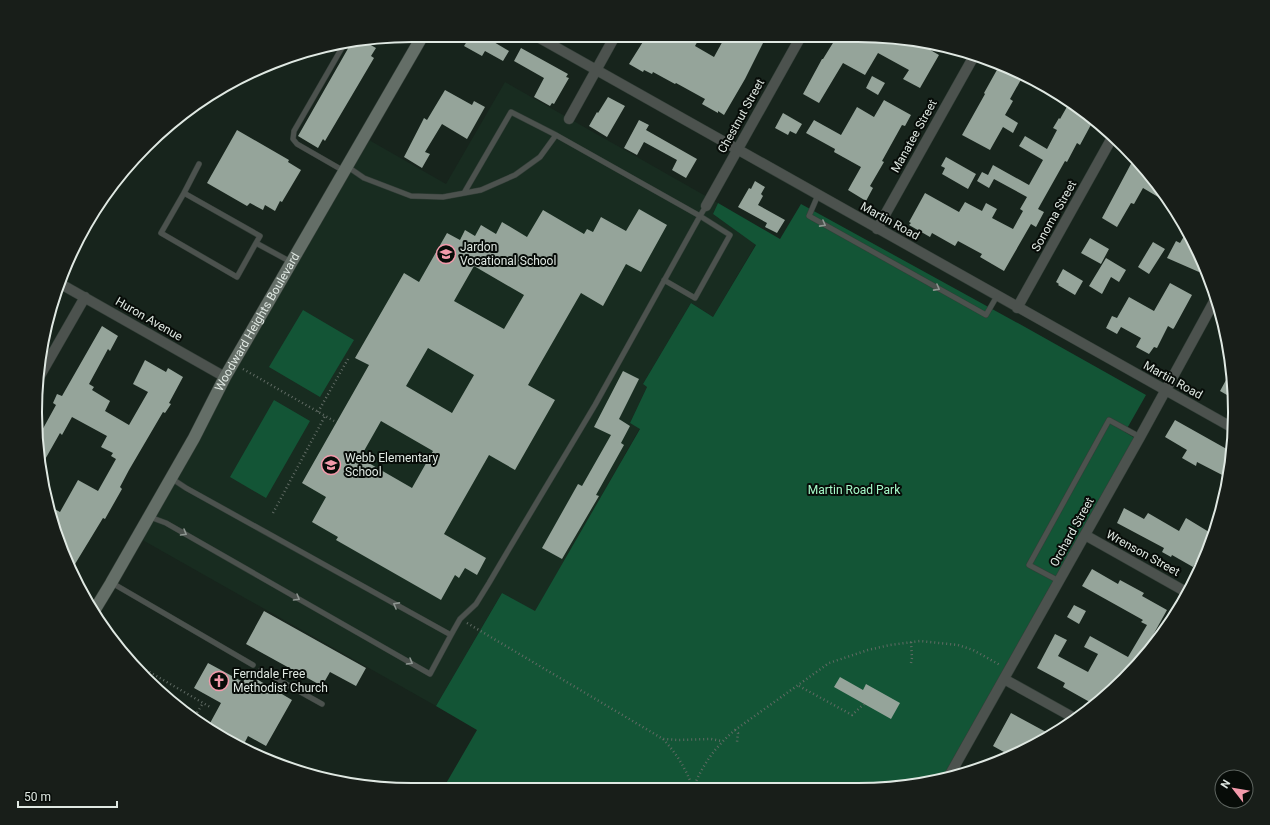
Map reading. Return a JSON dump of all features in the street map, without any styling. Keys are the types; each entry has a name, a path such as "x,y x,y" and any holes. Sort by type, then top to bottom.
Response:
{"street":[{"name":"Woodward Heights Boulevard","path":"97,606 418,42"},
{"name":"Martin Road","path":"547,42 1017,308 1227,425"},
{"path":"569,119 612,42"},
{"name":"Chestnut Street","path":"706,206 798,42"},
{"name":"Manatee Street","path":"877,229 972,60"},
{"name":"Sonoma Street","path":"1017,308 1110,142"},
{"name":"Huron Avenue","path":"65,286 226,377"},
{"path":"45,367 85,297"},
{"name":"Orchard Street","path":"952,770 1085,536 1212,306"},
{"name":"Wrenson Street","path":"1085,536 1182,590"},
{"path":"1004,679 1070,716"}],"lane":[{"path":"341,49 294,131 293,139 297,144 371,181 411,196 443,197 481,190 515,175 540,157 556,135"},
{"path":"464,193 511,112 556,135 730,234 695,298 664,280"},
{"path":"184,192 260,236 237,277 161,233 199,164"},
{"path":"818,195 809,216 986,315 997,296"},
{"path":"149,516 166,523 430,674 460,619 476,604 594,405 706,206"},
{"path":"256,243 292,263"},
{"path":"1059,581 1029,564 1101,434 1109,420 1140,437"},
{"path":"171,478 186,488 451,635"},
{"path":"111,583 253,665"},
{"path":"261,670 322,704"}],"path":[{"path":"318,412 348,359"},
{"path":"242,369 334,421"},
{"path":"273,513 325,416"},
{"path":"460,619 663,739 676,754 691,783"},
{"path":"695,783 709,757 722,741 735,730 799,686 829,663 890,644 920,641 958,645 973,650 1002,666"},
{"path":"911,642 911,663"},
{"path":"148,671 210,707"},
{"path":"799,686 852,715 864,704"},
{"path":"197,713 203,703"},
{"path":"735,730 738,733 737,742"},
{"path":"663,739 712,739 722,741"}],"shaded area":[{"path":"505,82 718,203 713,214 756,244 713,317 691,303 643,384 647,387 630,423 640,428 535,612 502,593 436,706 139,538 369,140 446,184"}],"green space":[{"name":"Martin Road Park","path":"718,203 780,239 801,204 1146,395 1125,432 1138,440 952,770 906,780 858,783 446,783 477,730 436,706 502,593 535,611 640,429 630,423 647,387 643,384 691,303 713,317 756,245 713,214"},
{"path":"303,310 354,340 320,397 269,367"},
{"path":"274,400 310,421 266,498 230,477"}],"building":[{"path":"467,42 494,42 509,51 503,61 485,51 482,56 464,46"},
{"path":"643,42 697,42 695,46 714,57 722,42 764,42 745,79 724,115 702,104 705,99 676,83 675,84 653,72 652,74 644,70 643,72 629,64"},
{"path":"834,42 906,45 928,49 939,55 920,88 903,79 909,70 878,53 865,75 843,63 819,103 803,94"},
{"path":"370,45 376,48 371,56 374,58 325,141 323,139 318,148 298,136 349,48"},
{"path":"521,48 568,74 566,77 569,78 554,104 552,103 550,106 534,97 544,78 514,61"},
{"path":"997,69 1021,80 1010,99 1013,101 1005,115 1018,123 1013,133 1003,127 990,150 962,135 985,94 984,93"},
{"path":"872,76 885,83 878,95 866,88"},
{"path":"445,90 472,105 474,101 485,107 467,139 442,124 425,152 430,154 422,168 404,157 424,118 427,120"},
{"path":"608,97 625,106 607,137 589,126"},
{"path":"884,100 911,115 905,126 902,125 882,161 884,162 870,186 873,188 866,201 848,190 861,167 834,152 835,149 806,133 814,120 841,135 857,107 874,117"},
{"path":"1067,107 1091,125 1080,145 1077,143 1067,162 1065,161 1038,209 1044,212 1036,227 1031,224 1004,271 980,257 982,254 958,241 955,246 932,233 930,237 909,225 911,223 909,222 925,193 959,212 965,202 982,211 986,203 997,209 992,218 1013,229 1023,211 1020,209 1027,197 994,179 989,188 977,181 982,172 988,175 993,165 1029,185 1043,160 1019,146 1025,136 1047,149 1057,130 1053,128 1059,118 1060,119"},
{"path":"783,113 802,124 796,134 790,131 788,135 775,128"},
{"path":"639,120 649,125 646,130 697,159 686,178 672,170 677,160 644,142 637,155 624,148"},
{"path":"237,130 289,160 288,162 301,170 275,211 265,205 263,210 250,203 247,206 207,183"},
{"path":"946,157 976,174 968,189 942,174 945,168 941,166"},
{"path":"1131,163 1159,197 1143,188 1134,204 1131,203 1117,227 1102,218"},
{"path":"755,181 765,187 761,194 763,196 758,205 785,220 777,233 765,227 767,223 738,207"},
{"path":"639,209 667,225 641,272 626,264 603,306 581,293 528,385 555,400 515,470 489,455 444,534 486,558 477,575 465,568 459,578 455,575 441,600 336,540 338,537 312,522 326,497 302,483 369,365 355,358 404,273 419,282 447,233 460,240 465,230 475,236 481,225 496,234 502,222 527,237 543,210 584,234 587,229 593,232 601,217 626,231","holes":["474,266 524,295 504,329 454,301","428,348 474,375 452,413 406,386","381,421 433,451 412,488 360,458"]},
{"path":"1183,237 1200,270 1199,272 1167,258 1176,241 1180,243"},
{"path":"1090,238 1109,249 1101,264 1081,253"},
{"path":"1153,242 1165,249 1149,274 1138,267"},
{"path":"1106,258 1126,270 1119,282 1111,277 1102,294 1089,286"},
{"path":"1063,269 1083,281 1075,295 1058,285 1059,284 1056,282"},
{"path":"1170,283 1192,295 1174,328 1173,329 1168,326 1157,348 1154,347 1149,354 1136,347 1141,338 1121,327 1117,334 1106,328 1112,316 1117,318 1129,297 1154,311"},
{"path":"102,326 118,336 110,351 108,349 89,384 94,387 92,390 110,401 105,411 129,425 148,392 133,384 145,360 166,372 168,368 183,377 169,403 171,404 165,413 163,412 129,470 120,487 122,489 105,519 103,518 75,564 62,532 55,510 60,512 78,480 98,491 116,459 111,456 113,453 101,447 107,436 72,417 62,435 60,433 45,460 43,429 56,405 53,403 57,394 62,396"},
{"path":"623,371 639,379 619,419 630,426 621,443 624,445 596,495 599,496 562,559 542,548 578,484 582,486 611,435 594,427"},
{"path":"1226,380 1227,395 1220,391"},
{"path":"1175,420 1226,449 1223,475 1197,462 1196,466 1182,458 1187,450 1165,437"},
{"path":"1124,508 1144,519 1148,513 1179,531 1186,518 1208,531 1200,554 1193,567 1172,555 1171,557 1162,552 1164,548 1117,523"},
{"path":"1092,569 1118,584 1120,580 1144,593 1142,596 1167,610 1152,636 1136,657 1102,691 1089,701 1063,687 1065,683 1037,668 1055,634 1067,640 1058,656 1088,672 1098,654 1084,647 1090,636 1128,657 1147,625 1141,622 1143,620 1082,586"},
{"path":"1074,605 1086,611 1079,624 1067,617"},
{"path":"264,611 366,668 356,686 330,672 322,686 246,644"},
{"path":"208,663 243,682 248,674 292,700 266,746 248,736 245,743 210,723 221,703 194,688"},
{"path":"840,677 863,690 866,684 900,703 891,719 834,687"},
{"path":"1011,713 1045,732 1005,752 993,746"}],"place":[{"name":"Jardon Vocational School","path":"446,254"},
{"name":"Webb Elementary School","path":"331,465"},
{"name":"Ferndale Free Methodist Church","path":"219,681"}]}
